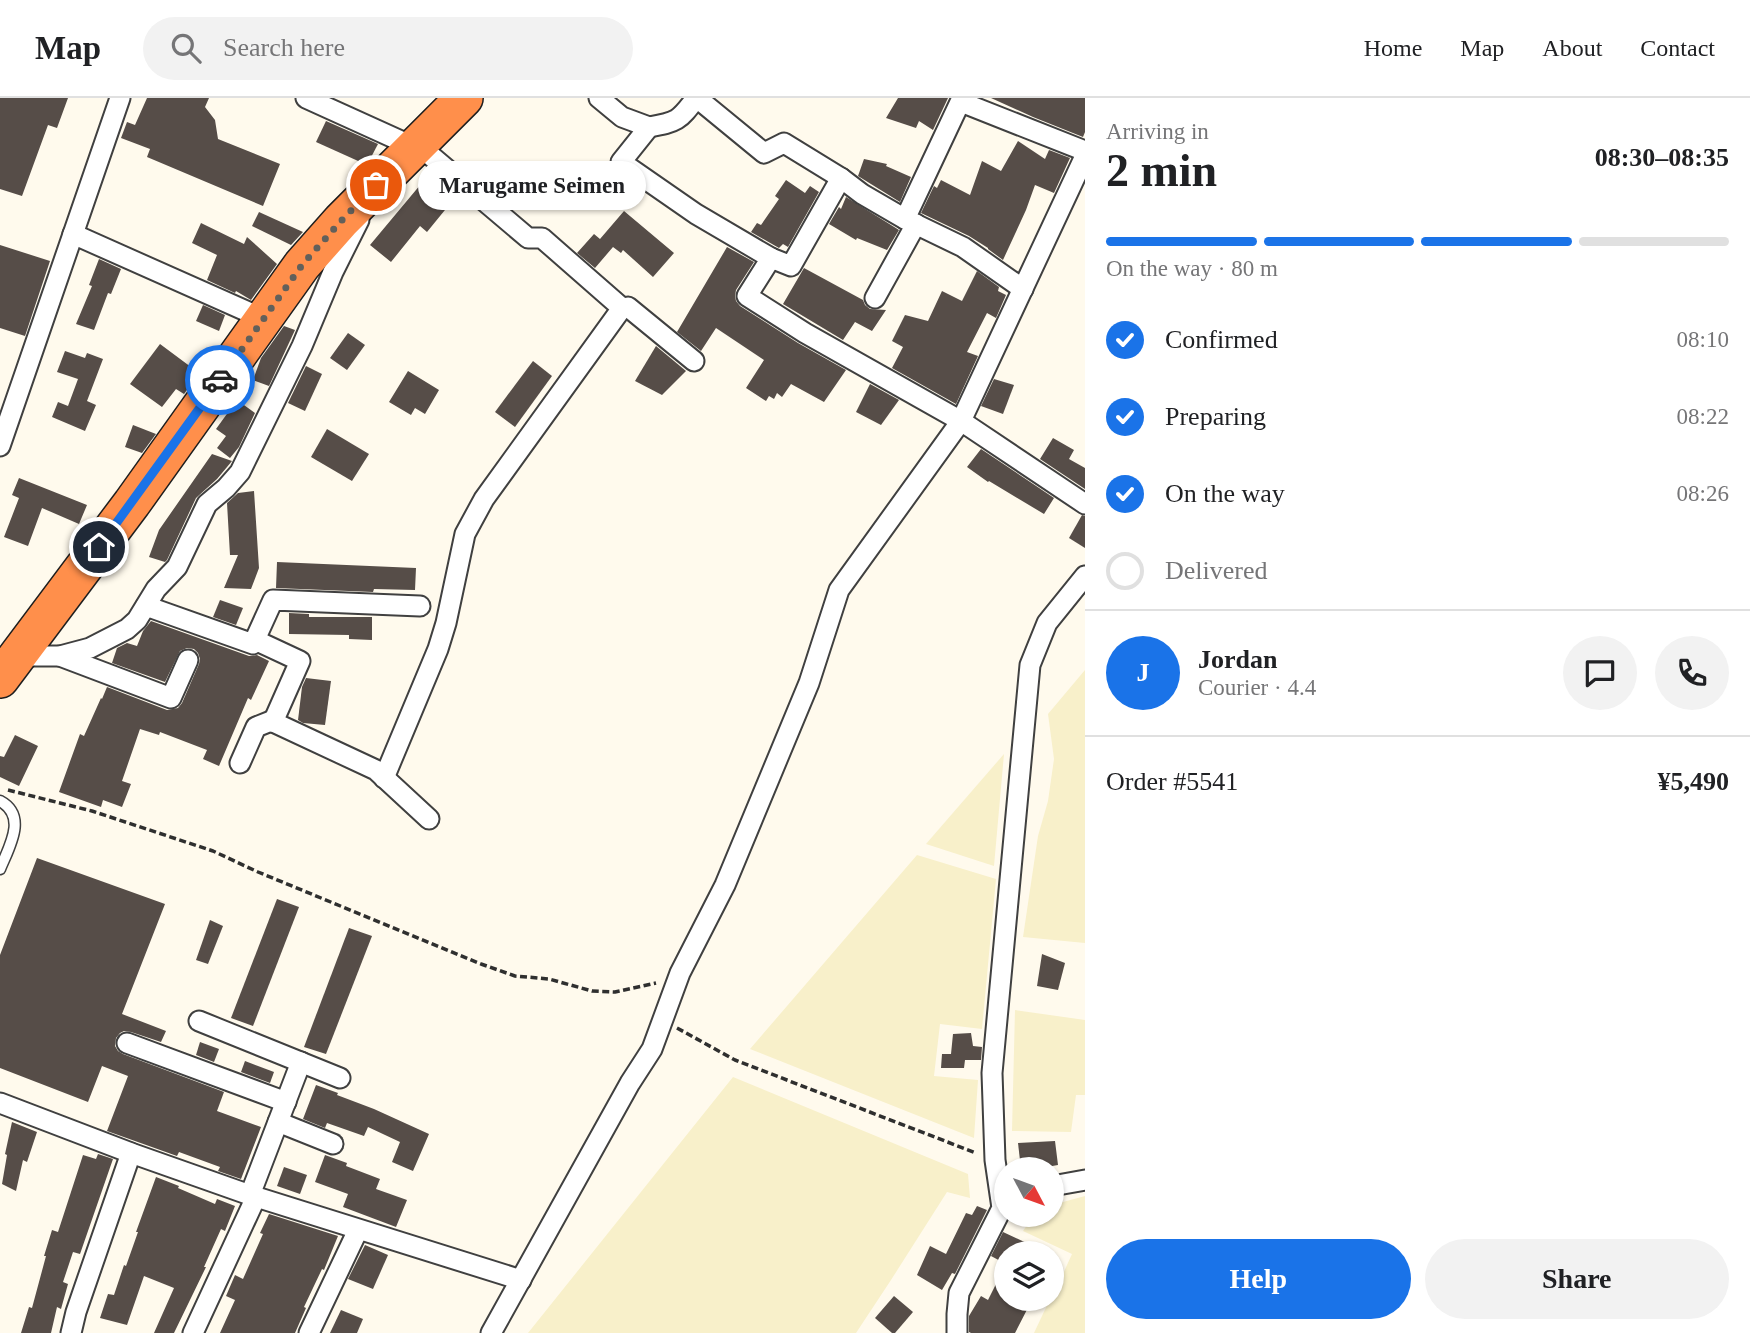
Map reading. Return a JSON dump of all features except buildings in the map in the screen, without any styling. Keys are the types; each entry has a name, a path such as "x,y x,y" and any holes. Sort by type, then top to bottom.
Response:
{"highway":[{"path":"9,667 132,503 302,265 358,204 464,98"}],"street":[{"path":"0,446 120,98"},
{"path":"306,98 416,145 528,238 542,238 622,308"},
{"path":"599,98 622,117 649,127 667,124 681,117 696,98 764,153 784,143 862,194 963,247 1023,289"},
{"path":"875,298 961,100 1085,150"},
{"path":"649,127 621,162 696,214 771,258 790,266 841,178"},
{"path":"491,1333 630,1083 652,1049 678,977 724,886 804,695 839,590 961,421 1085,156"},
{"path":"9,667 90,648 127,629 137,620 156,589 177,567 207,504 240,472 302,346 333,272 359,220 358,204"},
{"path":"73,234 264,318"},
{"path":"771,258 747,296 805,333 961,421 1085,504"},
{"path":"384,778 438,649 464,534 484,499 529,434 622,308 628,307 694,361"},
{"path":"995,1157 992,1073 1030,665 1047,622 1085,576"},
{"path":"146,606 253,645 273,600 420,606"},
{"path":"254,640 300,661 273,722"},
{"path":"60,656 171,698 188,660"},
{"path":"240,763 256,727 271,721 376,770 429,819"},
{"path":"199,1021 340,1078"},
{"path":"127,1043 286,1102"},
{"path":"193,1333 253,1196 301,1062"},
{"path":"0,1103 253,1196 521,1280"},
{"path":"278,1122 333,1144"},
{"path":"71,1333 131,1153"},
{"path":"1064,1184 1085,1180"},
{"path":"957,1333 960,1293 994,1227"},
{"path":"309,1333 358,1230"}],"lane":[{"path":"0,801 14,813 15,828 0,869"}],"path":[{"path":"0,788 92,811 213,851 258,872 515,976 549,979 592,991 615,992 678,977"},
{"path":"663,1021 736,1060 994,1160"}],"shaded area":[{"path":"1085,670 1085,943 1023,937 1038,836 1048,801 1054,759 1048,714"},
{"path":"1004,754 994,866 926,844"},
{"path":"917,855 996,879 982,1029 940,1024 934,1076 978,1080 974,1138 750,1049"},
{"path":"1015,1010 1085,1020 1085,1095 1076,1095 1071,1132 1012,1131"},
{"path":"733,1077 968,1174 970,1198 947,1192 856,1333 528,1333"},
{"path":"1085,1196 1085,1333 1034,1333 1044,1311 1064,1311 1064,1272 1072,1254 1064,1250 1064,1241 1044,1241 1023,1231 1026,1227 1064,1227 1064,1202"}],"way so far":[{"path":"220,380 302,265 376,185"}],"place":[{"name":"Marugame Seimen","path":"376,185"}],"route":[{"path":"99,547 220,380"}]}
